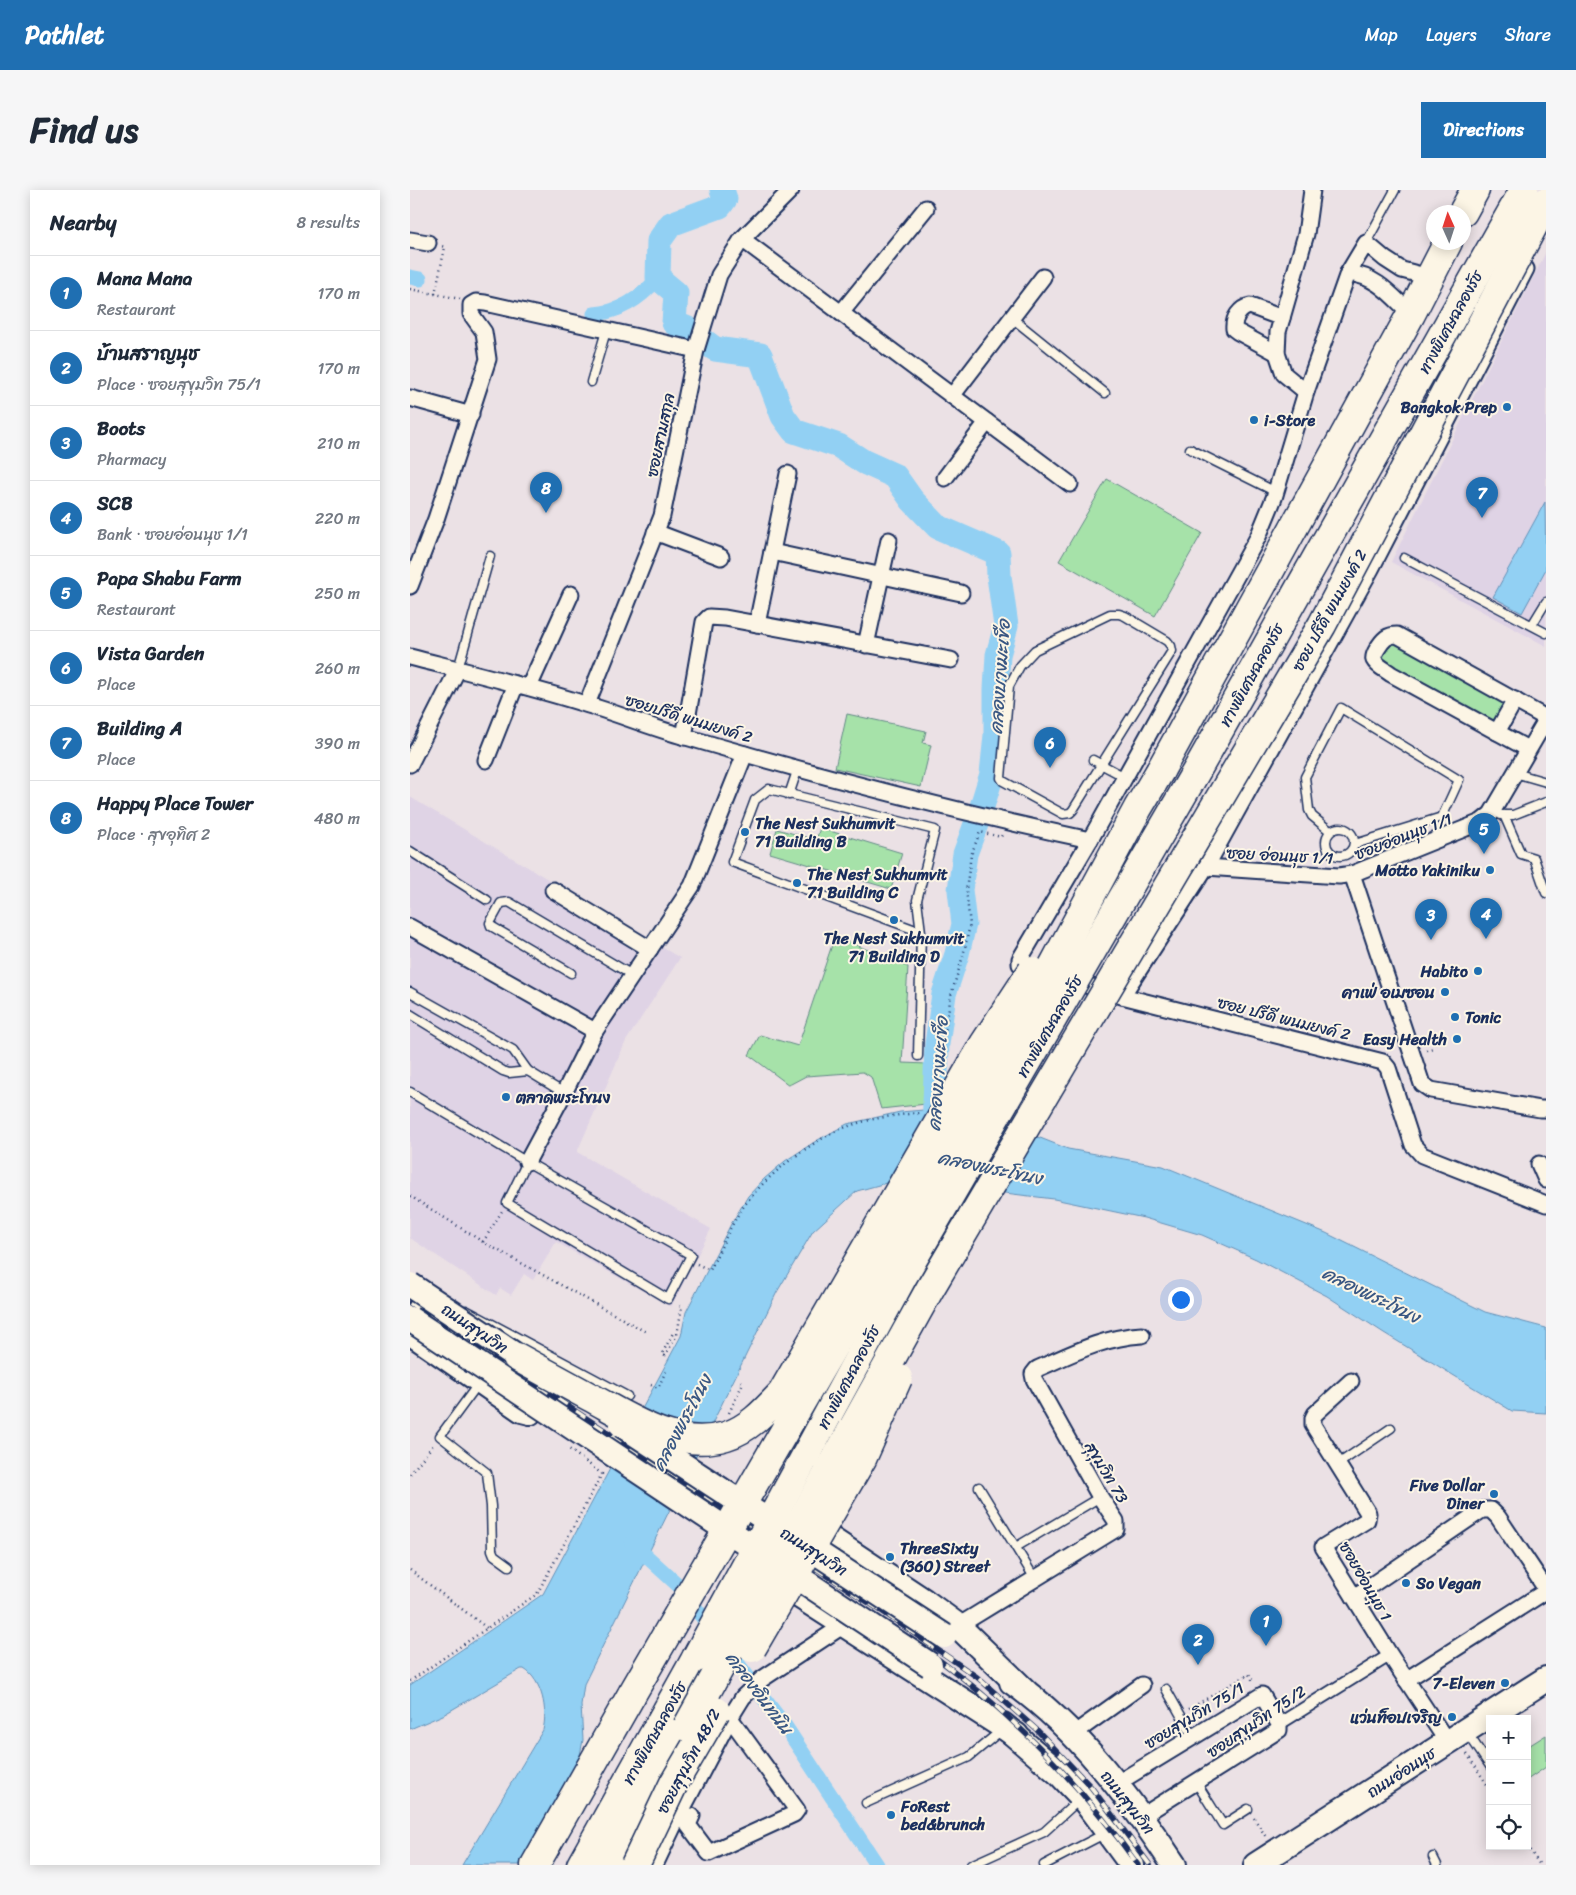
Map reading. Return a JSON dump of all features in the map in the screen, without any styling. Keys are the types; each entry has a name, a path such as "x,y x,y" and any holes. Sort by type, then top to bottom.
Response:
{"highway":[{"path":"1467,205 1475,190"},
{"name":"ทางพิเศษฉลองรัช","path":"581,1865 696,1658 902,1278 1197,770 1524,190"},
{"name":"ทางพิเศษฉลองรัช","path":"608,1865 687,1727 931,1287 1322,625 1546,202"},
{"path":"517,1357 623,1415 656,1431 673,1436 708,1439 726,1436 744,1428 762,1415 782,1393 984,1044 1138,808 1160,771 1411,314 1444,250"},
{"path":"534,1865 871,1282 995,1074 1138,808"},
{"path":"635,1865 674,1783 862,1459 896,1384 931,1287"}],"main road":[{"path":"410,1274 553,1369 556,1377 530,1412 522,1410 410,1333"},
{"name":"ถนนสุขุมวิท","path":"410,1285 517,1357 951,1631 1025,1692 1072,1735 1142,1816 1174,1865"},
{"name":"ถนนสุขุมวิท","path":"410,1320 930,1665 1060,1775 1082,1797 1132,1865"},
{"path":"951,1631 924,1600 817,1530 784,1586 1010,1731"},
{"name":"ถนนอ่อนนุช","path":"1278,1865 1470,1742 1546,1678"},
{"path":"1514,1715 1546,1694"},
{"name":"ถนนอ่อนนุช","path":"1256,1865 1470,1742"}],"street":[{"name":"ซอยสามสกุล","path":"587,704 662,516 699,341 719,275 742,239 791,190"},
{"path":"1306,392 1284,374 1277,353 1278,332 1306,234 1312,190"},
{"path":"841,313 926,208"},
{"name":"ซอย ปรีดี พนมยงค์ 2","path":"1122,996 1206,868 1372,569 1546,230"},
{"path":"742,239 1070,484"},
{"path":"410,240 428,243"},
{"path":"1366,243 1402,270 1429,277"},
{"name":"ซอย ปรีดี พนมยงค์ 2","path":"1366,243 1348,273 1306,392 1276,492 1258,537 1090,840 1020,959 1020,964 1024,967 1122,996 1383,1062 1388,1068 1412,1145 1416,1150 1422,1155 1546,1204"},
{"path":"1348,273 1363,274 1391,295 1411,314"},
{"path":"952,396 1044,276"},
{"path":"410,586 436,520 489,356 484,332 471,314 471,305 476,302 606,331 699,341"},
{"path":"1277,353 1238,332 1234,329 1234,323 1240,310 1250,306 1282,318"},
{"path":"410,398 471,415"},
{"path":"945,478 987,422"},
{"path":"757,624 788,474"},
{"path":"655,532 721,557"},
{"path":"866,645 889,540"},
{"path":"772,552 961,593"},
{"path":"486,760 522,686 571,594"},
{"path":"684,737 704,622 709,617 725,618 951,660"},
{"path":"1528,749 1390,674 1374,660 1374,656 1385,639 1398,635 1546,719"},
{"name":"ซอยปรีดี พนมยงค์ 2","path":"410,657 587,704 684,737 745,754 958,811 1090,840"},
{"path":"410,764 458,669"},
{"path":"1497,732 1515,700"},
{"name":"ซอยอ่อนนุช 1/1","path":"1546,719 1515,773 1498,815 1470,828 1352,874 1422,1084 1432,1090 1546,1109"},
{"path":"527,1162 595,1031 692,886 745,754"},
{"name":"ซอย อ่อนนุช 1/1","path":"1206,868 1339,876 1352,874"},
{"path":"553,890 650,949"},
{"path":"410,928 595,1031"},
{"path":"1539,1164 1546,1180"},
{"name":"สุขุมวิท 73","path":"951,1631 1116,1529 1116,1521 1100,1497 1034,1379 1033,1374 1037,1369 1077,1350 1103,1342 1142,1335"},
{"name":"ซอยอ่อนนุช 1","path":"1350,1381 1315,1414 1313,1425 1368,1514 1367,1520 1323,1547 1406,1680 1470,1742"},
{"path":"1354,1597 1482,1510 1491,1510 1498,1516 1546,1590 1406,1680"},
{"name":"ซอยสุขุมวิท 48/2","path":"655,1865 730,1718 743,1697 762,1679 844,1625"},
{"name":"ซอยสุขุมวิท 75/2","path":"1142,1816 1279,1730 1279,1724 1390,1655"},
{"path":"1072,1735 1142,1685"},
{"name":"ซอยสุขุมวิท 75/1","path":"1116,1784 1262,1695 1279,1724"},
{"path":"692,1816 688,1825 709,1854 794,1814 797,1810 730,1718"}],"lane":[{"path":"1366,243 1395,190"},
{"path":"1012,318 1105,393"},
{"path":"591,382 606,331"},
{"path":"1190,449 1276,492"},
{"path":"458,669 490,556"},
{"path":"1404,558 1546,633"},
{"path":"1532,625 1546,602"},
{"path":"1110,614 1119,614 1167,641 1172,650 1097,762 1073,810 1065,814 1054,811 1003,781 1000,777 1010,686 1020,666 1035,650 1110,614"},
{"path":"1330,831 1312,816 1309,810 1305,777 1340,708 1459,780 1442,817 1355,844 1346,856"},
{"path":"1097,762 1125,777"},
{"path":"789,795 798,768"},
{"path":"1515,773 1546,782"},
{"path":"918,1056 921,932 917,900 935,830 769,789 755,800 732,862 921,932"},
{"path":"1498,815 1514,815 1546,802"},
{"path":"1498,815 1521,854 1534,858 1546,893"},
{"path":"1346,856 1333,854 1326,848 1326,839 1330,831 1339,827 1344,828 1352,834 1355,844"},
{"path":"410,851 487,900"},
{"path":"1346,856 1352,874"},
{"path":"570,972 491,926 490,923 501,904 509,902 632,975"},
{"path":"410,992 513,1050 528,1071 564,1093"},
{"path":"410,1014 502,1071 509,1074 528,1071"},
{"path":"410,1092 527,1162 691,1255 668,1299 507,1203 527,1162"},
{"path":"457,1304 628,1396"},
{"path":"480,1381 440,1436 487,1473 491,1506 492,1550 497,1558 509,1566"},
{"path":"1338,1464 1391,1428"},
{"path":"979,1486 1035,1579"},
{"path":"1016,1547 1100,1497"},
{"path":"1166,1689 1193,1737"},
{"path":"866,1803 969,1757 1010,1731"},
{"path":"1470,1742 1486,1761"},
{"path":"1196,1782 1223,1825 1248,1809"},
{"path":"971,1865 1044,1832 1082,1797"},
{"path":"1044,1865 1109,1832"},
{"path":"1433,1858 1437,1865"}],"path":[{"path":"428,243 445,247 435,294"},
{"path":"410,289 476,302"},
{"path":"941,1076 944,1036 951,995 963,956 970,924 966,890 971,855 980,832"},
{"path":"1422,1051 1433,1048"},
{"path":"708,1269 710,1270 733,1225 750,1198 786,1163 817,1142 847,1126 900,1114 924,1112"},
{"path":"410,1196 483,1242 648,1333"},
{"path":"483,1242 507,1203"},
{"path":"677,1335 673,1333 662,1354 665,1356 677,1335 682,1306"},
{"path":"650,1385 658,1388 667,1370"},
{"path":"733,1402 743,1383 739,1381"},
{"path":"410,1474 440,1436"},
{"path":"410,1681 538,1594 602,1474 569,1449"},
{"path":"410,1570 487,1628"},
{"path":"1180,1715 1249,1674 1262,1695"},
{"path":"1470,1742 1486,1780"},
{"path":"1248,1809 1267,1839"},
{"path":"1530,1850 1540,1865"}],"shaded area":[{"name":"Bangkok Prep","path":"1546,252 1546,646 1391,562"},
{"name":"ตลาดพระโขนง","path":"410,797 680,958 626,1041 577,1152 711,1229 671,1307 556,1242 533,1280 524,1274 511,1295 500,1288 496,1295 410,1238"}],"green space":[{"path":"1107,479 1202,533 1155,616 1059,561"},
{"path":"1397,642 1509,702 1497,727 1385,665 1382,657 1384,649 1387,644"},
{"path":"847,714 926,731 923,743 931,745 921,787 835,768"},
{"path":"820,828 902,853 891,889 770,853 777,829 816,840"},
{"path":"835,936 908,967 902,1063 928,1064 926,1104 881,1109 871,1077 863,1072 806,1076 789,1085 749,1055 760,1035 798,1046"},
{"path":"1546,1735 1546,1767 1531,1777 1531,1760 1531,1744"}],"water":[{"path":"1545,502 1546,569 1522,613 1493,597"},
{"name":"คลองพระโขนง","path":"935,1109 987,1117 1068,1149 1163,1166 1326,1233 1485,1312 1546,1328 1546,1413 1512,1411 1327,1296 1256,1259 1202,1235 1144,1218 1054,1199 897,1180 857,1191 813,1231 777,1292 584,1684 581,1705 583,1740 578,1765 524,1865 462,1865 543,1730 545,1714 542,1696 535,1680 524,1669 521,1669 443,1715 410,1729 410,1685 543,1594 681,1336 686,1312 731,1224 748,1196 785,1161 847,1124 900,1112"}],"waterway":[{"name":"คลองบางมะเขือ","path":"722,190 725,199 720,206 671,224 659,241 658,278 676,293 674,323 688,329 715,349 760,355 783,416 794,431 839,446 864,462 895,476 912,500 938,527 998,553 999,576 1006,626 998,655 996,735 992,774 965,854 960,890 964,924 957,954 944,994 937,1044 934,1133"},
{"path":"410,277 420,279"},
{"path":"594,314 604,313 630,303 645,292 658,278"},
{"name":"คลองอินทนิน","path":"632,1543 678,1585 785,1726 877,1865"}],"railway":[{"path":"410,1303 886,1614 977,1677 1037,1730 1091,1787 1150,1865"},
{"path":"410,1316 706,1511 938,1659 994,1704 1046,1754 1094,1808 1138,1865"}],"place":[{"name":"Bangkok Prep","path":"1507,407"},
{"name":"i-Store","path":"1254,420"},
{"name":"Happy Place Tower","path":"546,513"},
{"name":"Building A","path":"1482,518"},
{"name":"Vista Garden","path":"1050,768"},
{"name":"The Nest Sukhumvit 71 Building B","path":"745,832"},
{"name":"Papa Shabu Farm","path":"1484,854"},
{"name":"Motto Yakiniku","path":"1490,870"},
{"name":"The Nest Sukhumvit 71 Building C","path":"797,883"},
{"name":"The Nest Sukhumvit 71 Building D","path":"894,920"},
{"name":"SCB","path":"1486,939"},
{"name":"Boots","path":"1431,940"},
{"name":"Habito","path":"1478,971"},
{"name":"คาเฟ่ อเมซอน","path":"1445,992"},
{"name":"Tonic","path":"1455,1017"},
{"name":"Easy Health","path":"1457,1039"},
{"name":"ตลาดพระโขนง","path":"506,1097"},
{"name":"Five Dollar Diner","path":"1494,1494"},
{"name":"ThreeSixty (360) Street","path":"890,1557"},
{"name":"So Vegan","path":"1406,1583"},
{"name":"Mana Mana","path":"1266,1646"},
{"name":"บ้านสราญนุช","path":"1198,1665"},
{"name":"7-Eleven","path":"1505,1683"},
{"name":"แว่นท็อปเจริญ","path":"1452,1717"},
{"name":"FoRest bed&brunch","path":"891,1815"}]}
